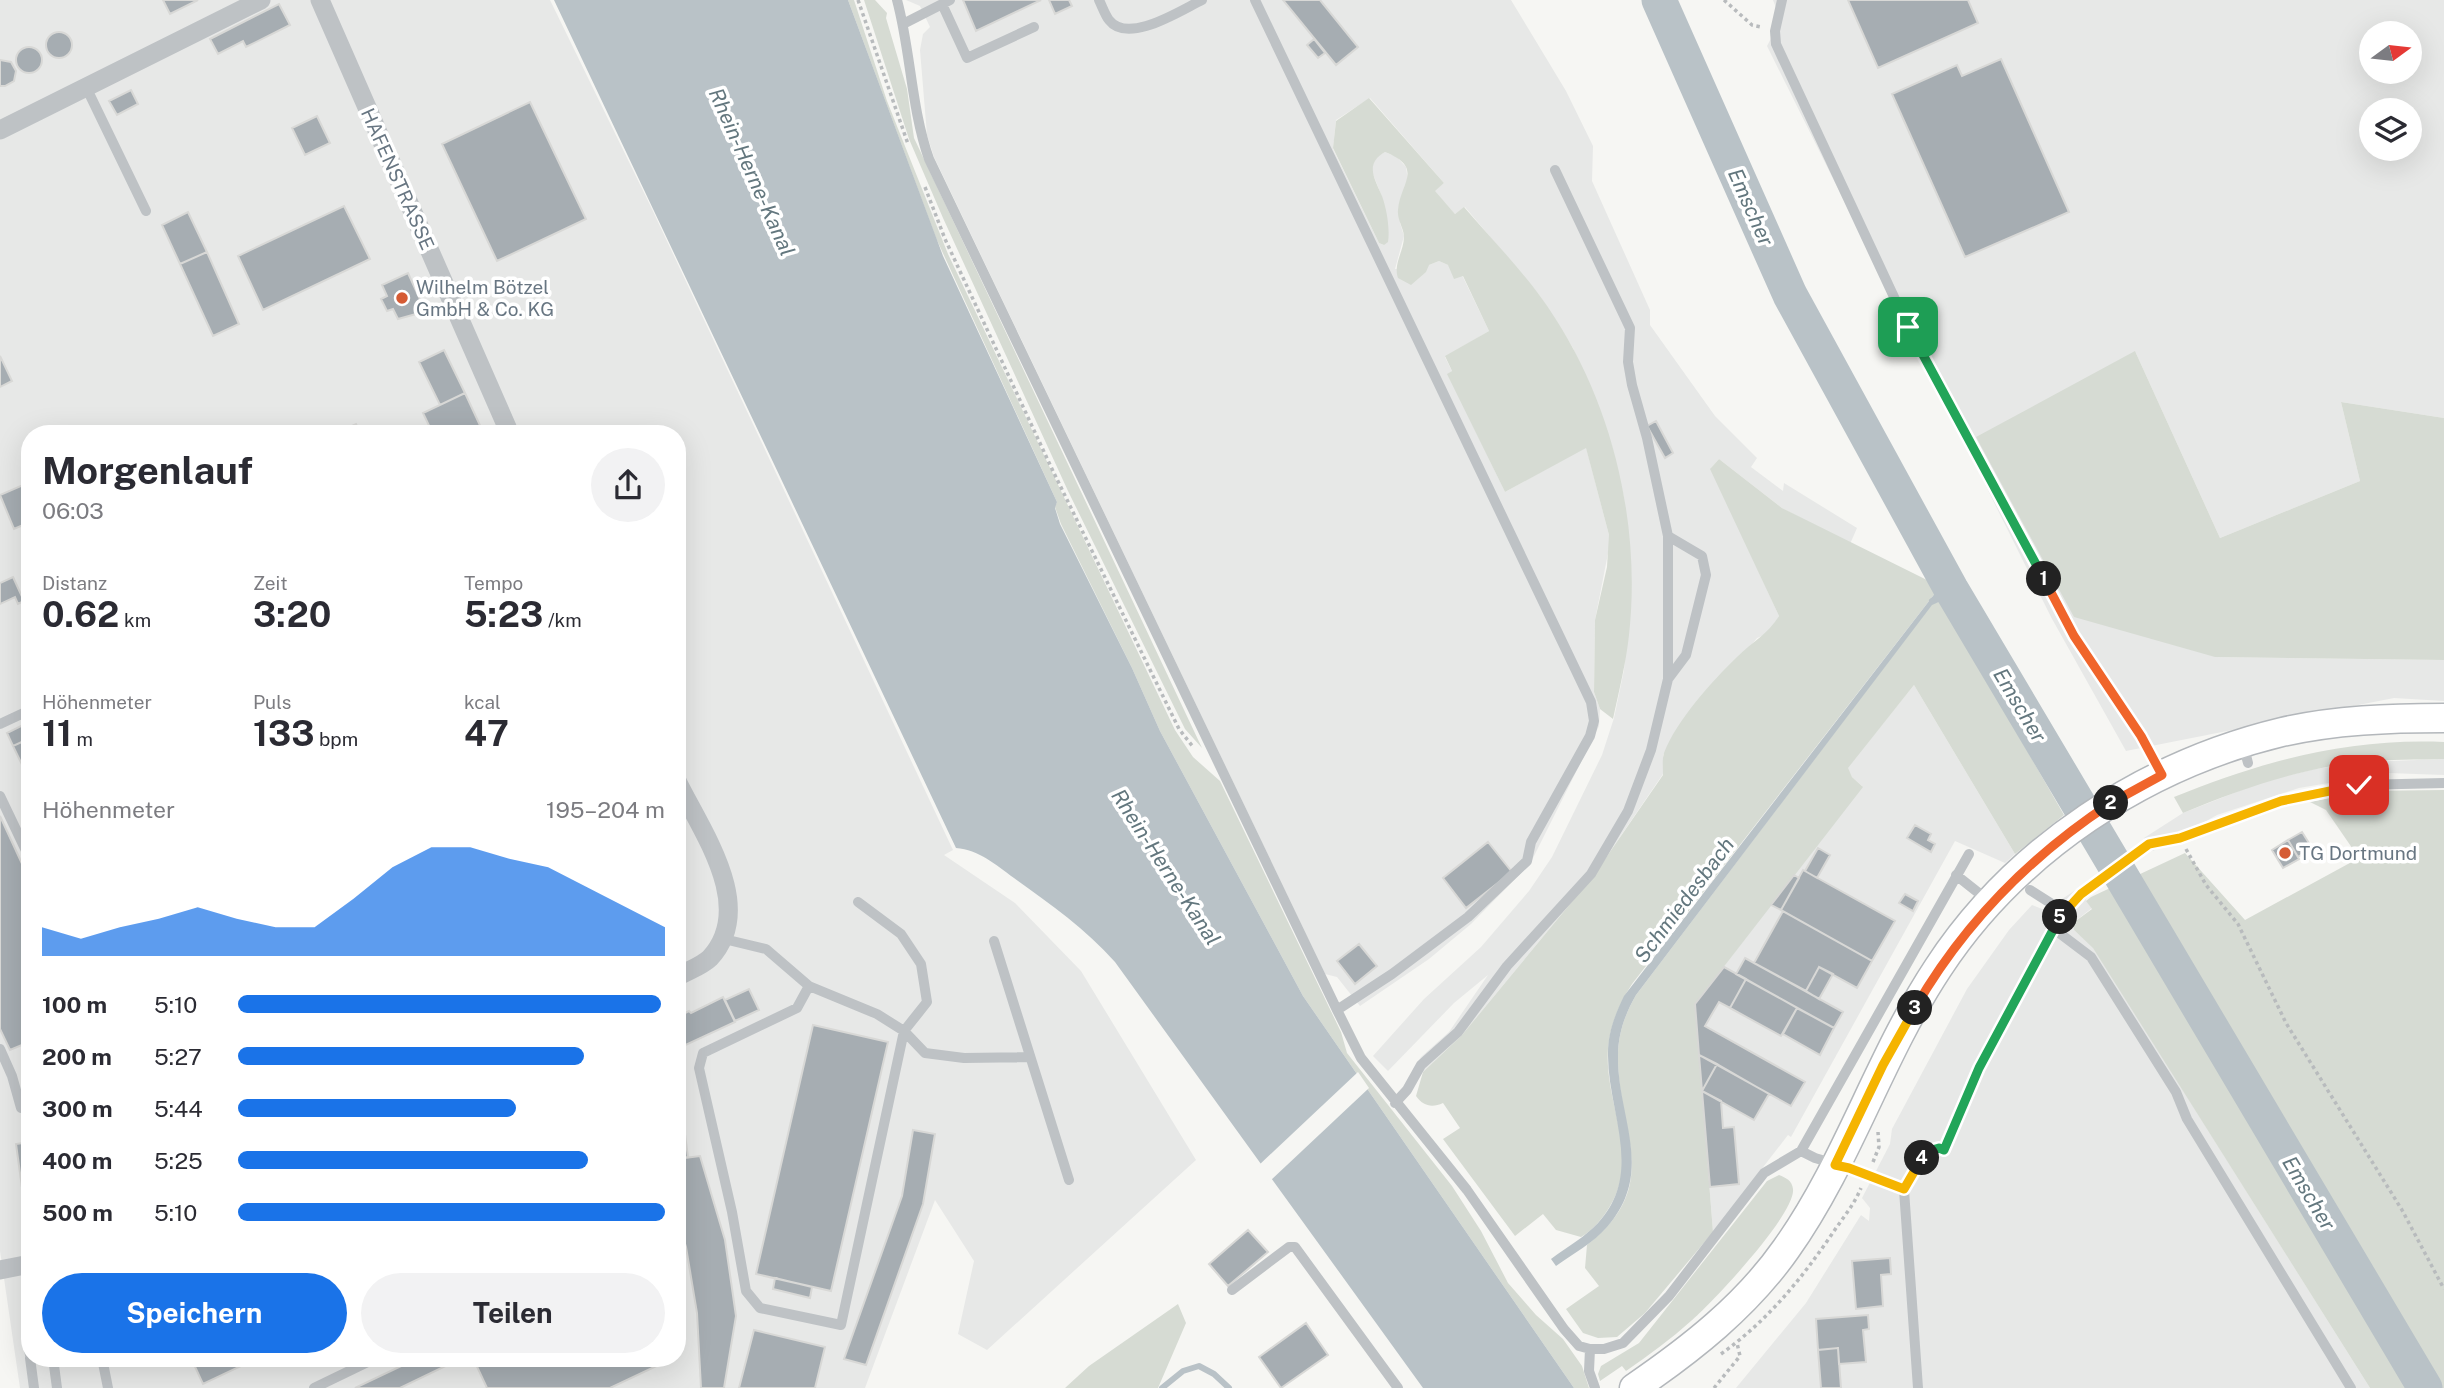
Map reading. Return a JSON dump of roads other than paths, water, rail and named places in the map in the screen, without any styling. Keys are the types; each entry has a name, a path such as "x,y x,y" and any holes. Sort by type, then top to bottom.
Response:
{"main road":[{"path":"1634,1388 1695,1345 1763,1278 1810,1213 1883,1065 1932,978 1990,902 2027,879 2049,848 2121,797 2162,775 2245,753 2324,724 2444,718"}],"street":[{"path":"0,130 261,0"},
{"name":"HAFENSTRASSE","path":"320,0 506,425"},
{"path":"686,799 722,873 730,917 724,939 708,961 686,972"},
{"path":"0,1270 21,1266"}],"lane":[{"path":"897,0 920,135 929,159 1361,1058 1467,1190 1564,1329 1579,1346 1604,1349 1623,1343 1669,1296 1764,1173 1801,1151 1969,854"},
{"path":"1099,0 1111,22 1124,30 1138,29 1202,0"},
{"path":"1255,0 1591,702 1594,721 1590,736 1531,842 1527,861 1468,917 1392,974 1337,1010"},
{"path":"1782,0 1775,31 1776,44 1908,327 2074,636 2141,736 2162,775"},
{"path":"903,24 946,2 967,58 1034,27"},
{"path":"86,87 146,211"},
{"path":"1395,1103 1407,1090 1422,1065 1458,1032 1507,966 1591,874 1628,811 1651,750 1668,680 1668,536 1647,438 1632,385 1628,362 1630,328 1555,170"},
{"path":"1668,536 1702,556 1706,575 1686,655 1668,680"},
{"path":"0,724 21,714"},
{"path":"1917,1388 1909,1233 1904,1189 1918,1161 1929,1151 1939,1148 1944,1150 1979,1068 2063,911 2081,894 2149,844 2180,838 2281,801 2359,785 2444,783"},
{"path":"0,796 21,840"},
{"path":"1956,874 1990,902"},
{"path":"2027,879 2063,911"},
{"path":"809,986 797,1008 703,1053 699,1068 732,1212 746,1291 760,1308 841,1325 904,1031 928,1002 922,964 901,934 858,902"},
{"path":"2054,929 2091,957 2176,1092 2187,1119 2351,1388"},
{"path":"724,939 766,949 809,986 877,1014 904,1031 925,1053 964,1058 1030,1057"},
{"path":"994,941 1069,1180"},
{"path":"0,1049 12,1076 21,1108"},
{"path":"1801,1151 1904,1189"},
{"path":"1232,1290 1289,1247 1295,1247 1398,1388"},
{"path":"1590,1349 1590,1371 1594,1388"},
{"path":"31,1367 34,1388"},
{"path":"54,1367 57,1388"},
{"path":"104,1367 108,1388"},
{"path":"314,1388 357,1367"}],"water":[{"name":"Rhein-Herne-Kanal","path":"554,0 848,0 943,256 1057,502 1055,508 1060,524 1132,668 1160,731 1303,996 1574,1388 1423,1388 1115,962 1079,927 1000,868 979,855 956,848"},
{"path":"1936,592 1941,601 1932,605 1636,995 1623,1024 1618,1056 1632,1164 1629,1185 1622,1206 1607,1227 1556,1266 1551,1259 1598,1223 1612,1203 1619,1183 1622,1162 1608,1053 1609,1038 1624,996"}],"waterway":[{"name":"Emscher","path":"1659,0 1790,295 1951,589 2425,1388"},
{"name":"Schmiedesbach","path":"1932,601 1951,589"},
{"name":"Schmiedesbach","path":"1162,1388 1183,1371 1199,1366 1214,1374 1229,1388"}],"place":[{"name":"Wilhelm Bötzel GmbH & Co. KG","path":"402,298"},
{"name":"TG Dortmund","path":"2285,853"}]}
